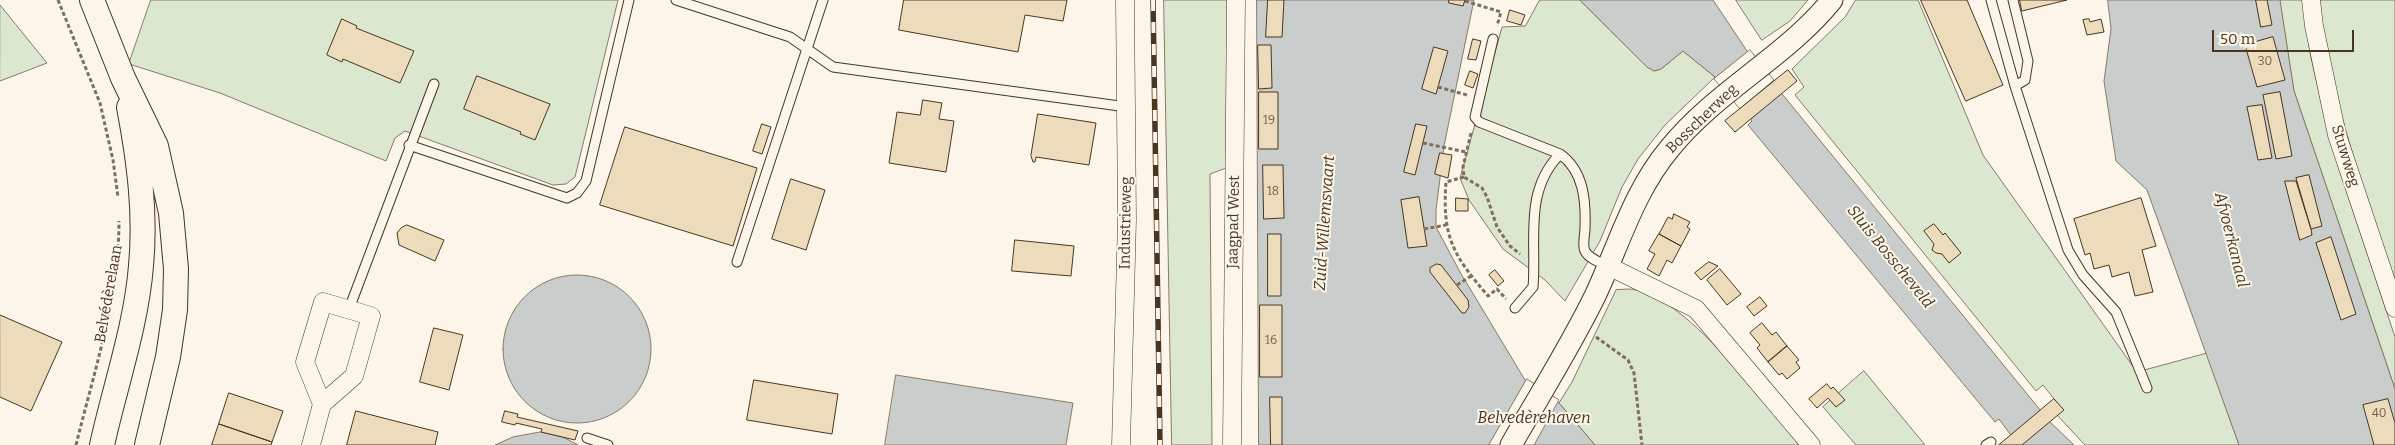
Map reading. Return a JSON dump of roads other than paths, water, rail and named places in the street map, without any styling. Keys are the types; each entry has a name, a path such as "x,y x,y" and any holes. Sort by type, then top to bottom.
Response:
{"main road":[{"name":"Belvédèrelaan","path":"92,0 124,78 147,125 162,166 171,213 176,269 173,334 148,445"},
{"name":"Belvédèrelaan","path":"102,445 133,318 143,248 141,184 124,78"}],"street":[{"name":"Industrieweg","path":"1121,445 1126,219 1127,107 1125,0"},
{"name":"Jaagpad West","path":"1232,445 1236,0"},
{"name":"Bosscherweg","path":"1511,445 1595,296 1630,210 1648,178 1681,134 1812,23 1832,0"},
{"name":"Stuwweg","path":"2311,0 2314,26 2337,135 2395,308"},
{"path":"1608,266 1696,309 1811,445"},
{"path":"311,445 322,404 354,376 371,316 323,302 305,362 322,404"}],"lane":[{"path":"409,145 567,198 577,193 586,181 629,0"},
{"path":"676,0 790,37 833,67 1127,107"},
{"path":"737,262 823,0"},
{"path":"1991,0 2015,86 2068,250 2083,275 2116,312 2147,388"},
{"path":"2013,0 2028,61 2025,80 2015,86"},
{"path":"1493,39 1475,117 1479,122 1560,154 1573,167 1581,182 1585,213 1585,252 1596,261 1608,266"},
{"path":"349,310 409,145 434,84"},
{"path":"1515,308 1533,287 1535,201 1546,170 1560,154"},
{"path":"587,438 608,445"}],"water":[{"path":"1257,0 1474,0 1444,146 1436,210 1436,227 1460,272 1525,380 1559,403 1595,445 1259,445"},
{"name":"Sluis Bosscheveld","path":"1580,0 1713,0 1747,51 2050,422 2074,445 2018,445 1999,419 1995,422 1748,125 1752,121 1715,77 1683,51 1661,69 1654,71 1647,67"},
{"name":"Afvoerkanaal","path":"2108,0 2280,0 2294,91 2395,389 2395,445 2239,445 2147,190 2116,161 2104,81 2111,29"},
{"path":"577,275 605,281 629,297 645,321 651,349 645,377 629,401 605,417 577,423 549,417 525,401 509,377 503,349 509,321 525,297 549,281"},
{"path":"896,375 1073,403 1066,445 885,445"},
{"path":"541,432 563,437 578,445 495,445 513,437"}],"railway":[{"path":"1153,0 1160,445"}],"water label":[{"name":"Zuid-Willemsvaart","path":"1325,223"},
{"name":"Belvedèrehaven","path":"1534,419"}]}
